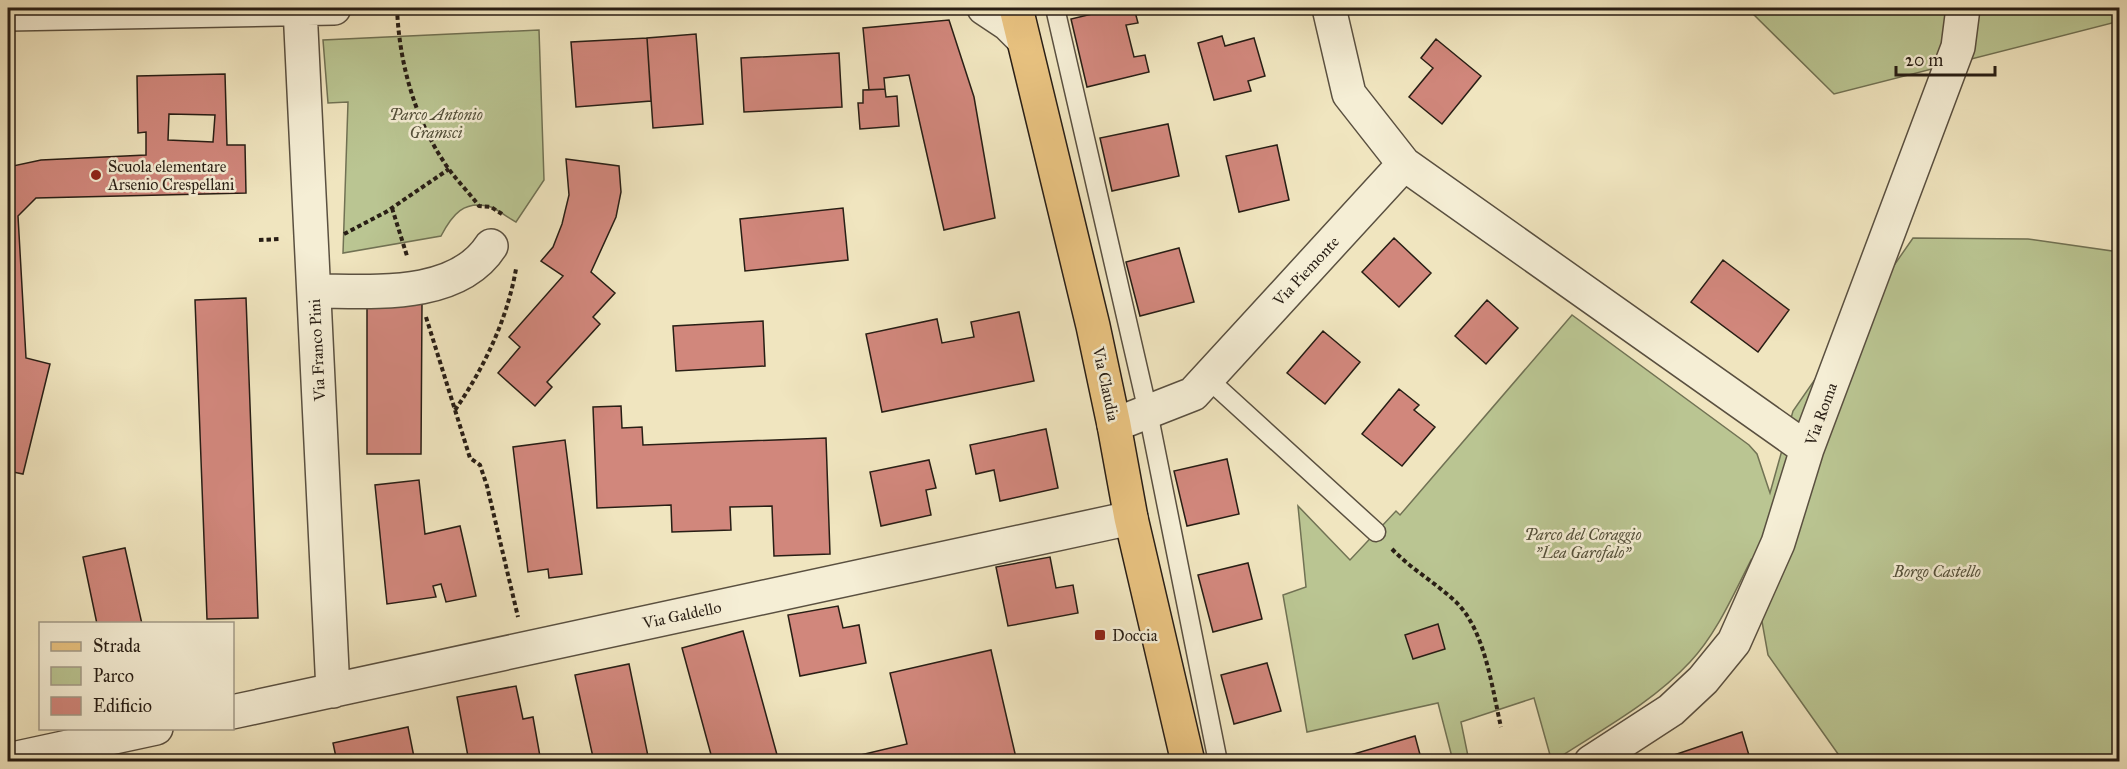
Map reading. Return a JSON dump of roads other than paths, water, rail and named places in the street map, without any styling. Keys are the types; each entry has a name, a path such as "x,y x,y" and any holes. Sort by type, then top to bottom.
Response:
{"main road":[{"name":"Via Claudia","path":"1016,8 1093,326 1131,518 1188,762"}],"street":[{"path":"8,14 334,8"},
{"path":"984,8 1008,24 1023,39"},
{"path":"1329,8 1349,94 1404,164 1808,449"},
{"name":"Via Roma","path":"1591,762 1671,710 1703,680 1734,642 1778,543 1808,449 1958,47 1964,8"},
{"name":"Via Franco Pini","path":"300,9 333,691"},
{"name":"Via Piemonte","path":"1114,425 1193,394 1404,164"},
{"path":"314,291 387,290 430,286 461,274 482,260 504,254"},
{"name":"Via Galdello","path":"234,712 1131,518"},
{"path":"8,760 151,730"}],"lane":[{"path":"1056,8 1148,412 1218,762"},
{"path":"1207,378 1376,532"}],"place":[{"name":"Scuola elementare Arsenio Crespellani","path":"96,175"},
{"name":"Doccia","path":"1100,635"}],"park label":[{"name":"Parco Antonio Gramsci","path":"436,123"},
{"name":"Parco del Coraggio \"Lea Garofalo\"","path":"1583,543"},
{"name":"Borgo Castello","path":"1937,571"}]}
